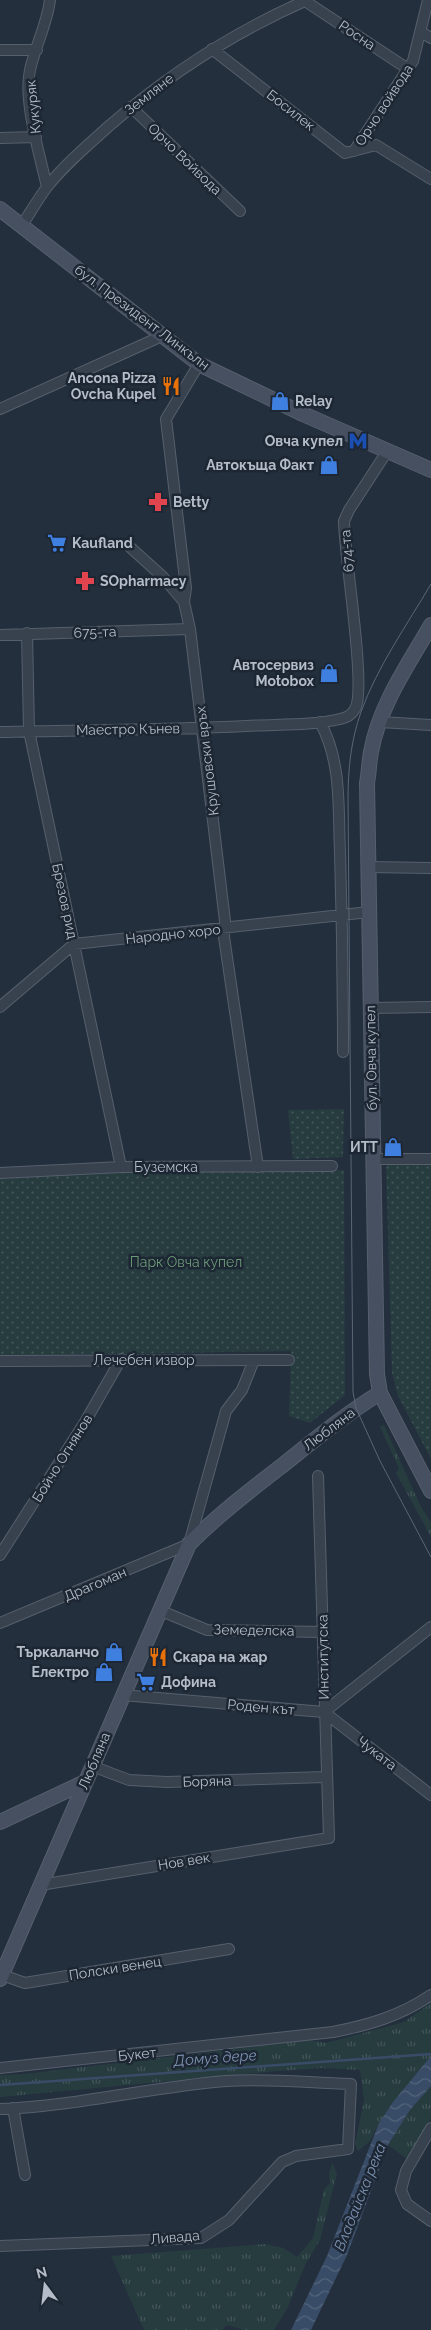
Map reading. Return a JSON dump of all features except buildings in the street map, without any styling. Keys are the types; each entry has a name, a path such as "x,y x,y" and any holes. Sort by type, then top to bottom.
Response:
{"street":[{"name":"Кукуряк","path":"47,187 36,137 28,85 30,70 48,17 50,0"},
{"name":"Земляне","path":"22,225 47,187 84,148 131,107 212,49 306,0"},
{"name":"Росна","path":"306,0 408,69"},
{"name":"Орчо войвода","path":"354,151 413,62 422,32 428,0"},
{"path":"422,32 431,38"},
{"name":"Босилек","path":"212,49 345,153 354,151"},
{"path":"0,50 37,50"},
{"name":"Орчо Войвода","path":"131,107 240,211"},
{"path":"0,138 36,137"},
{"path":"363,138 431,179"},
{"path":"354,151 376,145"},
{"name":"бул. Президент Линкълн","path":"0,209 199,364 303,414 431,470"},
{"path":"0,409 162,336"},
{"name":"Крушовски връх","path":"199,364 166,419 186,588 184,602 190,629 203,728 225,928 224,937 258,1167"},
{"name":"674-та","path":"358,663 344,520 348,510 388,450"},
{"path":"131,548 163,577 184,602"},
{"name":"бул. Овча купел","path":"431,625 391,696 380,722 371,751 367,783 376,1374 380,1393 431,1491"},
{"name":"675-та","path":"0,635 190,629"},
{"name":"Брезов рид","path":"27,633 29,731 121,1168"},
{"name":"Маестро Кънев","path":"0,732 203,728 320,722 342,719 356,708 358,663"},
{"path":"320,722 329,737 336,762 342,915 343,1052"},
{"path":"380,722 431,724"},
{"path":"368,867 431,868"},
{"name":"Народно хоро","path":"74,944 368,912"},
{"path":"0,1007 74,944"},
{"path":"370,1008 431,1007"},
{"path":"372,1159 431,1159"},
{"name":"Буземска","path":"0,1173 121,1168 332,1166"},
{"name":"Лечебен извор","path":"0,1361 121,1359 289,1360"},
{"name":"Бойчо Огнянов","path":"0,1555 85,1422 121,1359"},
{"name":"Любляна","path":"1,1977 189,1544 226,1411 242,1390 254,1360"},
{"name":"Любляна","path":"189,1544 210,1523 321,1434 380,1393"},
{"name":"Институтска","path":"318,1476 325,1776 329,1838"},
{"name":"Драгоман","path":"0,1624 189,1544"},
{"name":"Земеделска","path":"159,1610 207,1630 323,1632"},
{"path":"324,1712 431,1628"},
{"name":"Роден кът","path":"122,1695 324,1712"},
{"name":"Чуката","path":"324,1712 431,1795"},
{"name":"Боряна","path":"92,1766 129,1780 167,1782 325,1776"},
{"path":"0,1822 82,1788"},
{"path":"0,1831 82,1788"},
{"name":"Нов век","path":"40,1885 329,1838"},
{"name":"Полски венец","path":"1,1977 25,1983 229,1949"},
{"name":"Букет","path":"0,2068 333,2032 374,2024 415,2006 431,1995"},
{"name":"Ливада","path":"0,2246 201,2238 229,2220 282,2162 296,2156 348,2150 351,2084 321,2084 278,2079 226,2081 13,2108"},
{"path":"0,2108 13,2108 25,2175"},
{"path":"431,2128 406,2171 401,2190 408,2204 431,2221"}],"green space":[{"path":"344,1109 343,1157 293,1159 288,1110"},
{"path":"386,1162 431,1163 431,1459 398,1396 392,1373"},
{"name":"Парк Овча купел","path":"344,1170 345,1395 310,1423 289,1416 291,1351 0,1356 0,1179 123,1172"},
{"path":"384,1425 421,1507 431,1522 431,1537 396,1473 399,1468 380,1427"},
{"path":"431,2003 431,2056 379,2123 370,2141 358,2151 355,2144 364,2100 360,2070 322,2068 277,2071 0,2097 0,2075 24,2074 310,2040 326,2043 404,2022"},
{"path":"431,2086 431,2118 407,2159 388,2145 410,2110"},
{"path":"332,2163 337,2173 320,2240 306,2263 287,2309 274,2330 244,2330 227,2325 222,2330 144,2330 111,2256 265,2244 283,2248 297,2257 313,2238 324,2189 330,2184 329,2174"}],"water":[{"name":"Владайска река","path":"431,2056 431,2086 410,2110 388,2145 347,2255 311,2330 291,2330 327,2256 379,2123 393,2102"}],"waterway":[{"name":"Домуз дере","path":"0,2085 431,2054"}],"tram line":[{"path":"431,584 393,646 375,679 361,712 351,755 348,799 353,1392 356,1408 380,1461 431,1557"}],"place":[{"name":"Ancona Pizza Ovcha Kupel","path":"171,386"},
{"name":"Relay","path":"280,401"},
{"name":"Овча купел","path":"358,441"},
{"name":"Автокъща Факт","path":"329,465"},
{"name":"Betty","path":"158,502"},
{"name":"Kaufland","path":"57,543"},
{"name":"SOpharmacy","path":"85,581"},
{"name":"Автосервиз Motobox","path":"329,673"},
{"name":"ИТТ","path":"393,1147"},
{"name":"Търкаланчо","path":"114,1652"},
{"name":"Скара на жар","path":"158,1657"},
{"name":"Електро","path":"104,1672"},
{"name":"Дофина","path":"146,1682"}]}
